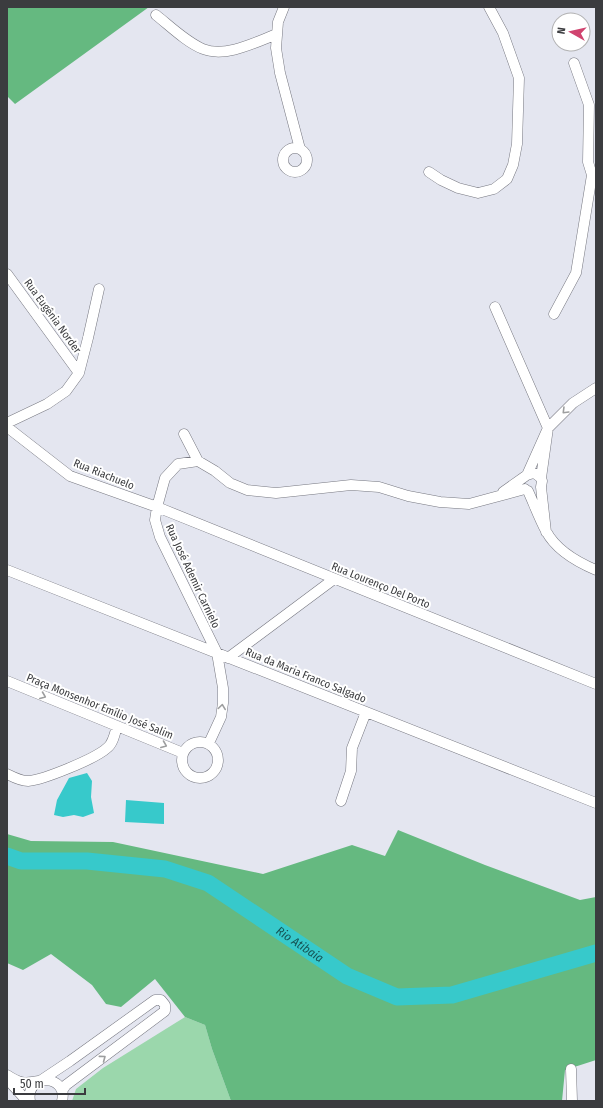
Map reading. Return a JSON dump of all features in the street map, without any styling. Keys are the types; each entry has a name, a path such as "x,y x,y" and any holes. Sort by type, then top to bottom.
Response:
{"street":[{"path":"284,7 278,22 276,48 280,73 300,149"},
{"path":"429,172 441,180 458,188 478,193 494,189 507,178 513,165 518,144 519,78 503,33 489,7"},
{"path":"156,15 192,43 205,50 222,51 240,48 277,34"},
{"path":"554,314 576,273 594,175 588,162 589,105 574,63"},
{"name":"Rua Eugênia Norder","path":"7,274 79,373"},
{"path":"7,423 48,404 66,391 79,373 99,289"},
{"path":"495,306 548,428 541,482 546,532"},
{"path":"596,388 573,403 548,428 523,483 546,532 562,551 584,565 596,570"},
{"name":"Rua Riachuelo","path":"7,428 70,476 157,507"},
{"path":"184,434 198,461 215,471 230,483 247,490 276,493 351,485 379,487 440,502 469,504 527,490 530,492 537,491 541,482"},
{"name":"Rua José Ademir Carnielo","path":"198,461 178,464 165,478 155,520 160,537 217,654 224,703 221,717 209,743"},
{"path":"496,497 530,474 536,474 541,482"},
{"name":"Rua Lourenço Del Porto","path":"157,507 596,684"},
{"path":"584,565 596,564"},
{"name":"Rua da Maria Franco Salgado","path":"7,570 596,802"},
{"path":"228,658 334,579"},
{"name":"Praça Monsenhor Emílio José Salim","path":"7,681 183,753"},
{"path":"340,801 351,772 352,748 366,712"},
{"path":"7,774 27,781 40,779 88,760 109,748 117,726"},
{"path":"196,742 209,743 216,750 218,762 217,767 208,776 196,777 190,775 183,765 183,753 191,744 196,742"},
{"path":"28,1101 32,1087 39,1081 76,1057 155,1000 161,1000 165,1006 165,1011 66,1085 62,1096"},
{"path":"571,1068 572,1101"},
{"path":"7,1075 25,1084 47,1080 53,1081 58,1085 62,1096"},
{"path":"7,1079 28,1101"}],"green space":[{"path":"7,7 149,7 15,104 7,96"},
{"path":"398,830 485,865 580,900 596,897 596,1060 565,1070 562,1101 231,1101 205,1025 185,1017 155,979 121,1007 106,1004 92,985 51,954 23,970 7,963 7,834 31,841 113,842 263,874 352,845 385,856"},
{"path":"185,1017 205,1025 231,1101 72,1101 76,1089 103,1068"}],"water":[{"path":"87,773 92,781 91,797 94,813 83,817 74,815 63,817 54,815 57,800 69,778"},
{"path":"126,800 164,803 164,824 125,822"}],"waterway":[{"name":"Rio Atibaia","path":"7,856 21,861 87,861 165,869 208,883 347,976 397,997 452,995 596,953"}]}
